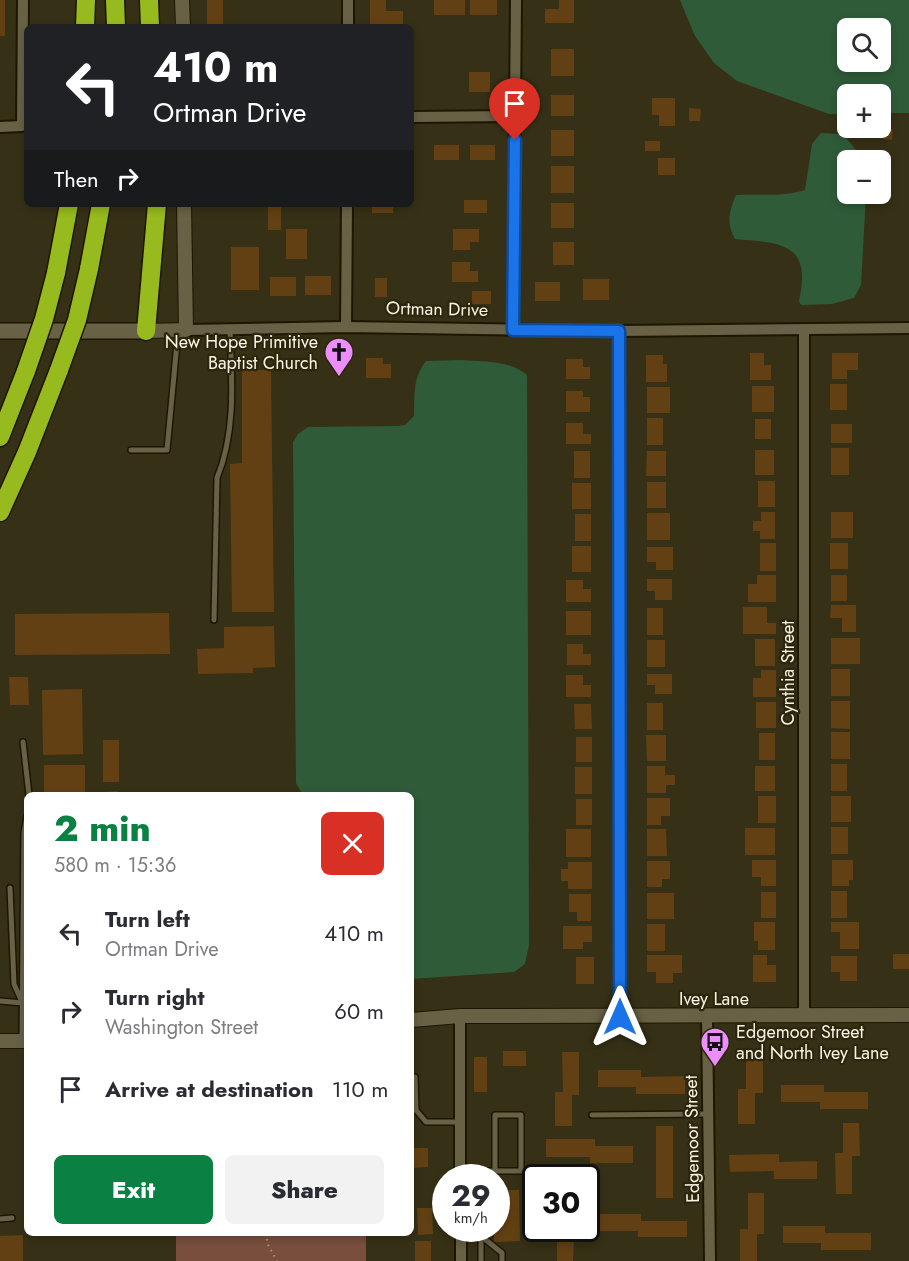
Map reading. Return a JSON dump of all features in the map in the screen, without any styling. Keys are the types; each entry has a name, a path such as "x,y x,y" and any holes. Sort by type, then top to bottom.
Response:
{"highway":[{"path":"85,24 86,0"},
{"path":"116,0 116,24"},
{"path":"149,0 150,24"},
{"path":"0,437 44,319 56,273 68,207"},
{"path":"0,512 60,370 77,320 100,207"},
{"path":"146,331 156,207"}],"main road":[{"name":"Ortman Drive","path":"0,331 146,331"}],"street":[{"path":"0,127 22,126 23,0"},
{"path":"183,0 183,24"},
{"path":"348,0 348,24"},
{"path":"513,330 516,0"},
{"path":"414,117 515,116"},
{"path":"182,330 184,207"},
{"path":"346,327 347,207"},
{"name":"Ortman Drive","path":"146,331 346,327 619,331 909,328"},
{"name":"Cynthia Street","path":"804,329 804,1016"},
{"path":"619,331 620,1017"},
{"name":"Ivey Lane","path":"414,1020 460,1016 909,1015"},
{"path":"460,1016 460,1164"},
{"name":"Edgemoor Street","path":"707,1017 710,1261"},
{"path":"0,1041 24,1041"},
{"path":"461,1242 461,1261"}],"lane":[{"path":"214,620 217,478 226,458 230,427 232,385 230,328"},
{"path":"131,450 167,450 182,330"},
{"path":"23,742 29,792"},
{"path":"24,833 24,1041"},
{"path":"10,888 14,984 23,1003"},
{"path":"0,1000 23,1003"},
{"path":"414,1077 414,1094"},
{"path":"414,1111 426,1122 460,1122"},
{"path":"592,1115 708,1114"},
{"path":"495,1115 521,1115 521,1171 495,1171 495,1115"},
{"path":"0,1219 12,1218"},
{"path":"481,1242 481,1261"},
{"path":"488,1242 502,1253 502,1261"}],"path":[{"path":"267,1236 267,1243 277,1261"}],"shaded area":[{"path":"680,0 909,0 909,113 891,113 891,84 837,84 837,114 829,114 737,81 714,63 695,36"},
{"path":"821,133 837,134 837,138 846,138 856,150 837,150 837,204 865,204 861,285 854,298 832,304 801,305 799,301 802,282 801,267 797,257 779,245 735,239 730,228 730,217 736,195 780,194 805,190 812,144"},
{"path":"462,360 505,364 527,375 529,945 525,964 514,972 414,979 414,792 301,792 296,783 293,442 298,434 308,427 405,425 414,416 416,381 426,361"},
{"path":"176,1236 366,1236 366,1261 176,1261"}],"building":[{"path":"0,0 5,0 5,36 0,36"},
{"path":"207,0 223,0 223,24 207,24"},
{"path":"370,0 386,0 386,11 403,11 403,24 370,24"},
{"path":"434,0 465,0 465,15 434,15"},
{"path":"470,0 497,0 497,15 470,15"},
{"path":"559,0 574,0 574,23 545,23 545,9 559,9"},
{"path":"551,49 574,49 574,76 551,76"},
{"path":"469,72 490,72 490,92 469,92"},
{"path":"551,95 574,95 574,116 551,116"},
{"path":"652,98 675,98 675,126 659,126 659,115 652,115"},
{"path":"689,108 701,109 700,121 689,121"},
{"path":"891,129 893,129 892,140 883,139 891,138"},
{"path":"551,130 574,130 574,156 551,156"},
{"path":"645,141 660,141 660,151 645,151"},
{"path":"434,145 459,145 459,160 434,160"},
{"path":"470,145 495,145 495,160 470,160"},
{"path":"658,158 675,158 675,175 658,175"},
{"path":"551,166 574,166 574,193 551,193"},
{"path":"464,200 487,200 487,213 464,213"},
{"path":"551,203 574,203 574,228 551,228"},
{"path":"268,207 281,207 281,230 268,230"},
{"path":"372,207 393,207 393,213 372,213"},
{"path":"286,229 307,229 307,259 286,259"},
{"path":"453,229 479,229 479,242 470,242 470,250 453,250"},
{"path":"553,242 574,242 574,265 553,265"},
{"path":"231,247 259,247 259,290 231,290"},
{"path":"452,262 470,262 470,271 478,271 478,282 452,282"},
{"path":"305,276 331,276 331,295 305,295"},
{"path":"270,277 296,277 296,296 270,296"},
{"path":"375,278 387,278 387,297 375,297"},
{"path":"583,279 609,279 609,300 583,300"},
{"path":"535,282 560,282 560,301 535,301"},
{"path":"472,291 491,291 491,304 472,304"},
{"path":"750,353 764,353 764,365 771,365 771,380 750,380"},
{"path":"832,353 858,353 858,370 847,370 847,379 832,379"},
{"path":"646,355 663,355 663,364 667,364 667,382 646,382"},
{"path":"366,358 383,358 383,364 391,364 391,378 366,378"},
{"path":"566,359 583,359 583,367 590,367 590,379 566,379"},
{"path":"242,370 271,370 274,612 232,612 230,464 242,463"},
{"path":"830,384 847,384 847,410 830,410"},
{"path":"752,386 774,386 774,412 752,412"},
{"path":"647,387 670,387 670,413 647,413"},
{"path":"566,391 583,391 583,397 590,397 590,412 566,412"},
{"path":"647,418 663,418 663,445 647,445"},
{"path":"755,419 771,419 771,439 755,439"},
{"path":"566,423 583,423 583,434 591,434 591,444 566,444"},
{"path":"831,424 852,424 852,443 831,443"},
{"path":"831,448 849,448 849,475 831,475"},
{"path":"755,450 774,450 774,475 755,475"},
{"path":"574,451 590,451 590,478 574,478"},
{"path":"647,451 666,451 666,476 646,476"},
{"path":"758,481 775,481 775,507 758,507"},
{"path":"647,482 666,482 666,508 647,508"},
{"path":"572,483 591,483 591,509 572,509"},
{"path":"761,512 775,512 775,539 760,539 760,531 753,531 753,521 761,521"},
{"path":"831,512 853,512 853,538 831,538"},
{"path":"647,513 670,513 670,540 647,540"},
{"path":"575,514 591,514 591,541 575,541"},
{"path":"760,543 776,543 776,571 760,571"},
{"path":"830,543 848,543 848,569 830,569"},
{"path":"572,546 591,546 591,572 572,572"},
{"path":"647,547 673,547 673,570 656,570 656,562 647,562"},
{"path":"757,575 776,575 776,602 748,602 748,584 757,584"},
{"path":"831,575 847,575 847,601 831,601"},
{"path":"647,579 672,579 672,600 655,600 655,591 647,591"},
{"path":"566,580 583,580 583,589 591,589 591,602 566,602"},
{"path":"831,605 856,605 856,632 842,632 842,618 830,618"},
{"path":"743,607 767,607 767,623 776,623 776,634 743,634"},
{"path":"647,608 663,608 663,635 647,635"},
{"path":"566,611 591,611 591,635 566,635"},
{"path":"169,613 170,654 15,655 15,614"},
{"path":"274,626 275,667 253,668 253,673 198,674 197,649 224,648 224,627"},
{"path":"831,638 860,638 860,664 831,664"},
{"path":"755,639 775,639 775,666 755,666"},
{"path":"647,640 665,640 665,667 647,667"},
{"path":"567,644 583,644 583,654 591,654 591,665 567,665"},
{"path":"831,669 850,669 850,696 831,696"},
{"path":"761,670 776,670 776,697 753,697 753,678 761,678"},
{"path":"647,674 672,674 672,694 655,694 655,685 647,685"},
{"path":"566,675 583,675 583,685 591,685 591,697 566,697"},
{"path":"9,677 28,677 29,705 10,705"},
{"path":"82,689 83,754 43,755 42,690"},
{"path":"831,701 850,701 850,729 831,728"},
{"path":"756,702 776,702 776,728 756,728"},
{"path":"647,703 663,703 663,730 647,730"},
{"path":"574,704 591,704 592,729 575,729"},
{"path":"831,732 850,732 850,759 831,759"},
{"path":"759,733 775,733 775,760 759,760"},
{"path":"646,735 666,735 666,761 647,761"},
{"path":"576,737 592,737 592,762 576,762"},
{"path":"103,740 119,740 119,782 103,782"},
{"path":"831,764 847,764 847,791 831,791"},
{"path":"44,765 85,765 85,792 44,792"},
{"path":"647,766 665,766 665,775 675,775 675,785 666,785 666,793 647,793"},
{"path":"755,766 775,766 775,791 755,791"},
{"path":"575,767 592,767 592,794 575,794"},
{"path":"758,796 776,796 776,823 758,823"},
{"path":"831,796 851,796 851,822 831,822"},
{"path":"647,798 670,798 670,816 661,816 661,825 647,825"},
{"path":"576,799 592,799 592,825 576,825"},
{"path":"831,827 848,827 848,854 831,854"},
{"path":"745,828 775,828 775,855 745,855"},
{"path":"566,829 591,829 591,857 566,857"},
{"path":"647,829 666,829 667,856 647,856"},
{"path":"752,860 776,860 776,886 761,886 761,877 752,877"},
{"path":"832,860 853,860 853,880 849,880 849,886 832,886"},
{"path":"647,861 670,861 670,879 662,879 662,887 647,887"},
{"path":"568,862 592,862 592,889 568,889 568,881 561,881 561,869 568,869"},
{"path":"831,891 847,891 847,918 831,918"},
{"path":"761,892 776,892 776,918 761,918"},
{"path":"647,893 674,893 674,919 647,919"},
{"path":"569,894 591,894 591,921 577,921 577,912 569,912"},
{"path":"754,922 775,922 775,950 758,950 758,941 754,941"},
{"path":"831,922 859,922 859,949 840,949 840,932 831,932"},
{"path":"647,924 665,924 665,951 647,951"},
{"path":"563,926 592,926 592,942 583,942 583,949 563,949"},
{"path":"893,954 909,954 909,969 893,969"},
{"path":"647,955 682,955 682,973 673,973 673,983 656,983 656,972 647,972"},
{"path":"753,955 767,955 767,965 776,965 776,982 753,982"},
{"path":"831,956 857,956 857,981 840,981 840,972 831,972"},
{"path":"576,957 594,957 594,984 576,984"},
{"path":"503,1051 526,1051 526,1066 503,1066"},
{"path":"562,1052 579,1052 579,1095 572,1095 572,1126 555,1126 555,1092 563,1092"},
{"path":"746,1052 763,1052 763,1093 755,1093 755,1124 738,1124 738,1089 746,1089"},
{"path":"474,1057 487,1057 487,1092 474,1092"},
{"path":"598,1070 641,1070 641,1077 685,1076 685,1094 636,1094 636,1087 598,1087"},
{"path":"781,1085 824,1085 824,1092 868,1092 868,1109 820,1109 820,1102 781,1102"},
{"path":"843,1123 859,1123 860,1156 852,1156 852,1194 836,1194 835,1153 843,1153"},
{"path":"656,1126 673,1126 673,1198 656,1198"},
{"path":"546,1139 595,1139 595,1146 633,1146 633,1163 590,1163 590,1157 546,1157"},
{"path":"414,1148 428,1148 428,1167 414,1168"},
{"path":"779,1154 779,1162 817,1161 817,1179 774,1179 774,1171 730,1172 729,1155"},
{"path":"510,1190 519,1190 520,1241 510,1241"},
{"path":"748,1193 764,1193 764,1234 757,1234 757,1261 740,1261 740,1229 748,1229"},
{"path":"417,1208 432,1208 432,1234 418,1235"},
{"path":"600,1214 641,1214 641,1221 687,1221 687,1237 638,1237 638,1231 600,1231"},
{"path":"783,1226 825,1226 825,1233 871,1233 871,1250 821,1250 821,1243 783,1243"},
{"path":"23,1235 23,1261 0,1261 0,1236"},
{"path":"415,1241 431,1241 431,1261 415,1261"},
{"path":"557,1242 574,1242 573,1261 557,1261"}],"place":[{"name":"New Hope Primitive Baptist Church","path":"339,378"},
{"name":"Edgemoor Street and North Ivey Lane","path":"715,1068"}],"route":[{"path":"515,140 513,330 619,331 620,1017"}]}
